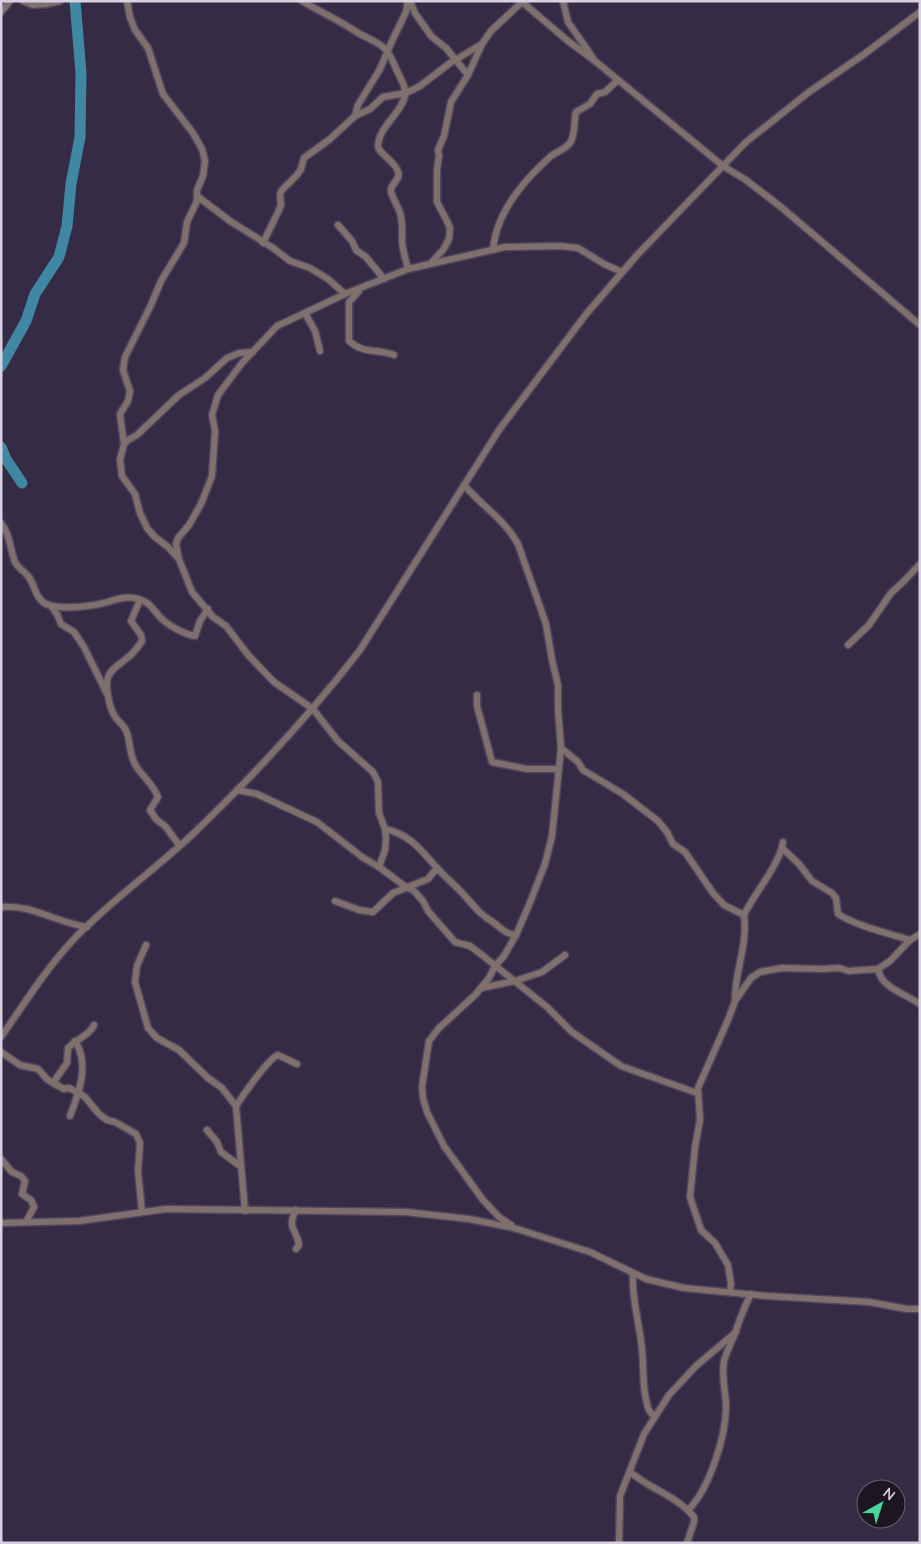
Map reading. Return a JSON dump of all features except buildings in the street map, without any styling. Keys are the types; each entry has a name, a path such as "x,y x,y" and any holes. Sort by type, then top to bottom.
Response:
{"street":[{"path":"1,12 10,1"},
{"path":"22,1 33,5 60,1"},
{"path":"127,1 135,30 148,48 163,94 193,133 204,154 205,168 197,190 197,201 187,222 184,243 161,281 125,357 123,370 130,391 128,402 120,414 124,444 120,460 122,476 135,494 140,513 147,528 179,559"},
{"path":"302,1 350,26 354,31 382,46 387,52 406,93 404,102 384,129 378,146 379,150 389,159 399,173 398,179 391,187 391,192 400,213 402,238 408,269"},
{"path":"355,116 358,106 373,83 406,12 409,1"},
{"path":"409,1 431,36 446,48 468,75"},
{"path":"563,1 568,22 595,61"},
{"path":"431,263 443,250 449,239 450,228 437,202 438,150 444,136 451,102 468,75 482,44 496,25 521,2 723,166 740,176 781,207 920,325"},
{"path":"1,1037 50,967 87,927 237,790 312,709 360,650 499,430 587,313 622,272 746,142 802,98 891,35 920,12"},
{"path":"263,242 280,210 282,190 297,175 304,158 324,144 355,116 370,109 383,97 406,93 420,86 482,44"},
{"path":"493,250 500,222 512,199 530,176 555,153 567,146 572,139 576,112 590,104 597,94 605,92 618,80"},
{"path":"197,196 290,261 310,268 345,294"},
{"path":"338,225 352,241 356,250 366,257 384,279"},
{"path":"379,867 385,850 385,829 379,813 377,778 368,767 332,734 312,709 274,682 249,656 226,626 213,617 189,588 179,559 176,544 178,538 189,525 201,504 212,476 215,431 212,415 218,395 277,326 345,294 408,269 511,246 569,247 584,251 604,264 622,272"},
{"path":"362,288 349,302 349,341 375,353 387,352 394,355"},
{"path":"330,302 349,302"},
{"path":"305,313 315,331 320,351"},
{"path":"124,444 137,435 179,395 205,378 227,358 239,353 253,352"},
{"path":"464,486 510,530 524,558 546,624 557,677 561,748 560,769 552,836 530,905 502,960 495,966 489,978 475,995 439,1028 430,1041 423,1070 422,1098 432,1125 465,1176 499,1217 514,1228"},
{"path":"1,523 6,528 16,564 27,575 44,604 51,606 96,605 121,597 140,600 148,603 161,619 191,636 196,634 200,622 208,609"},
{"path":"848,645 869,625 890,593 920,564"},
{"path":"140,600 131,621 141,635 142,641 127,659 116,666 109,676 107,682 109,698 114,715 127,733 129,750 134,764 154,788 158,797 150,810 151,814 166,826 179,845"},
{"path":"51,606 62,624 74,632 84,647 109,698"},
{"path":"477,695 477,706 492,762 527,769 560,769"},
{"path":"561,748 578,762 583,770 624,794 658,821 673,844 685,852 718,899 724,905 744,915"},
{"path":"237,790 257,794 317,822 351,849 418,894 428,911 455,942 470,946 547,1007 572,1032 621,1066 697,1093"},
{"path":"385,829 419,846 437,868 484,917 505,933 516,935"},
{"path":"735,1001 735,986 742,960 744,915 757,890 777,862 783,845 812,881 832,893 836,898 838,914 870,928 910,940"},
{"path":"335,901 359,910 373,912 393,893 428,879 437,868"},
{"path":"1,907 14,907 44,914 74,925 87,927"},
{"path":"730,1292 731,1284 728,1265 715,1242 701,1230 690,1196 694,1147 700,1120 697,1093 704,1071 735,1001 752,978 760,972 782,968 823,970 839,968 849,971 878,969 890,962 910,940 920,934"},
{"path":"146,944 138,966 135,982 148,1028 157,1038 179,1050 208,1078 222,1088 236,1106 245,1211"},
{"path":"481,988 515,981 542,972 565,955"},
{"path":"878,969 881,978 898,992 920,1004"},
{"path":"53,1083 67,1064 68,1048 75,1041 88,1035 94,1025"},
{"path":"70,1116 79,1093 83,1070 75,1041"},
{"path":"1,1052 20,1065 38,1069 47,1080 64,1089 69,1088 79,1093 107,1120 115,1122 136,1134 140,1148 138,1171 142,1212"},
{"path":"236,1106 275,1056 278,1055 297,1064"},
{"path":"207,1130 217,1142 220,1152 240,1166"},
{"path":"1,1159 12,1172 21,1176 25,1181 22,1194 31,1200 34,1207 26,1222"},
{"path":"1,1223 79,1221 166,1209 406,1212 469,1219 514,1228 590,1252 646,1279 684,1288 869,1302 906,1308 920,1308"},
{"path":"296,1210 291,1220 292,1228 299,1240 299,1245 296,1249"},
{"path":"633,1272 632,1285 643,1352 647,1405 655,1417"},
{"path":"688,1510 700,1494 720,1447 726,1409 724,1360 742,1312 751,1294"},
{"path":"620,1543 620,1496 639,1446 669,1395 696,1366 736,1332"},
{"path":"630,1472 653,1489 676,1500 694,1517 687,1543"}],"waterway":[{"path":"1,366 26,321 35,294 59,257 67,226 71,184 80,137 81,73 75,1"},
{"path":"1,447 6,459 22,483"}]}
